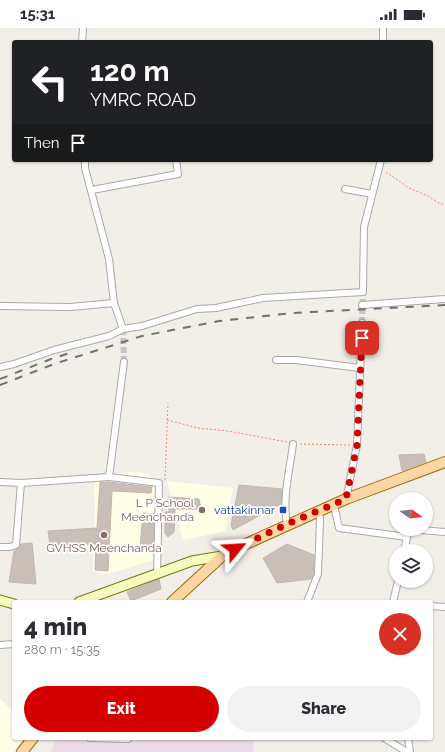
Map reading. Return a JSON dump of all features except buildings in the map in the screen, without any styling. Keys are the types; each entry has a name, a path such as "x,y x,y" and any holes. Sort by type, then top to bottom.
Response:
{"main road":[{"path":"174,600 222,556 287,524 346,499 445,462"},
{"path":"85,600 192,561 222,556"},
{"path":"0,600 12,603"},
{"path":"22,752 31,740"}],"street":[{"path":"82,40 83,28"},
{"path":"383,28 383,40"},
{"path":"84,162 109,259 114,303 123,330"},
{"path":"92,190 178,174 176,162"},
{"path":"0,367 198,309 216,308 263,298 363,292 364,226 380,163"},
{"path":"345,189 372,194"},
{"path":"362,305 445,299"},
{"path":"0,306 70,307 114,303"},
{"path":"346,499 357,445 362,323"},
{"path":"276,360 296,360 360,368"},
{"path":"109,477 124,362"},
{"path":"287,524 286,493 293,444"},
{"path":"0,482 21,483 109,477 159,483 157,574"},
{"path":"0,547 10,547 16,545 21,483"},
{"path":"334,505 339,528 407,537"},
{"path":"308,600 318,574 319,511"},
{"path":"406,544 409,529 445,532"},
{"path":"393,600 396,588"},
{"path":"433,606 445,607"},
{"path":"0,645 12,644"},
{"path":"387,740 408,752"},
{"path":"408,740 408,752"}],"path":[{"path":"380,163 409,188 445,205"},
{"path":"167,420 198,428 228,431 293,444 357,445"}],"shaded area":[{"path":"142,472 160,482 154,560 108,574 97,573 93,571 95,478 103,474"},
{"name":"L P School Meenchanda","path":"167,481 233,488 225,531 183,540"},
{"path":"0,699 12,710 12,740 22,740 13,752 0,752"},
{"path":"55,740 254,740 253,752 52,752"}],"tunnel":[{"path":"362,323 363,292"},
{"path":"123,329 124,362"}],"railway":[{"path":"0,385 54,364 142,336 219,321 292,313 445,305"},
{"path":"0,379 73,352"}],"place":[{"name":"L P School Meenchanda","path":"202,510"},
{"name":"vattakinnar","path":"283,510"},
{"name":"GVHSS Meenchanda","path":"104,535"}],"route":[{"path":"235,549 287,524 346,499 357,445 362,338"}]}
